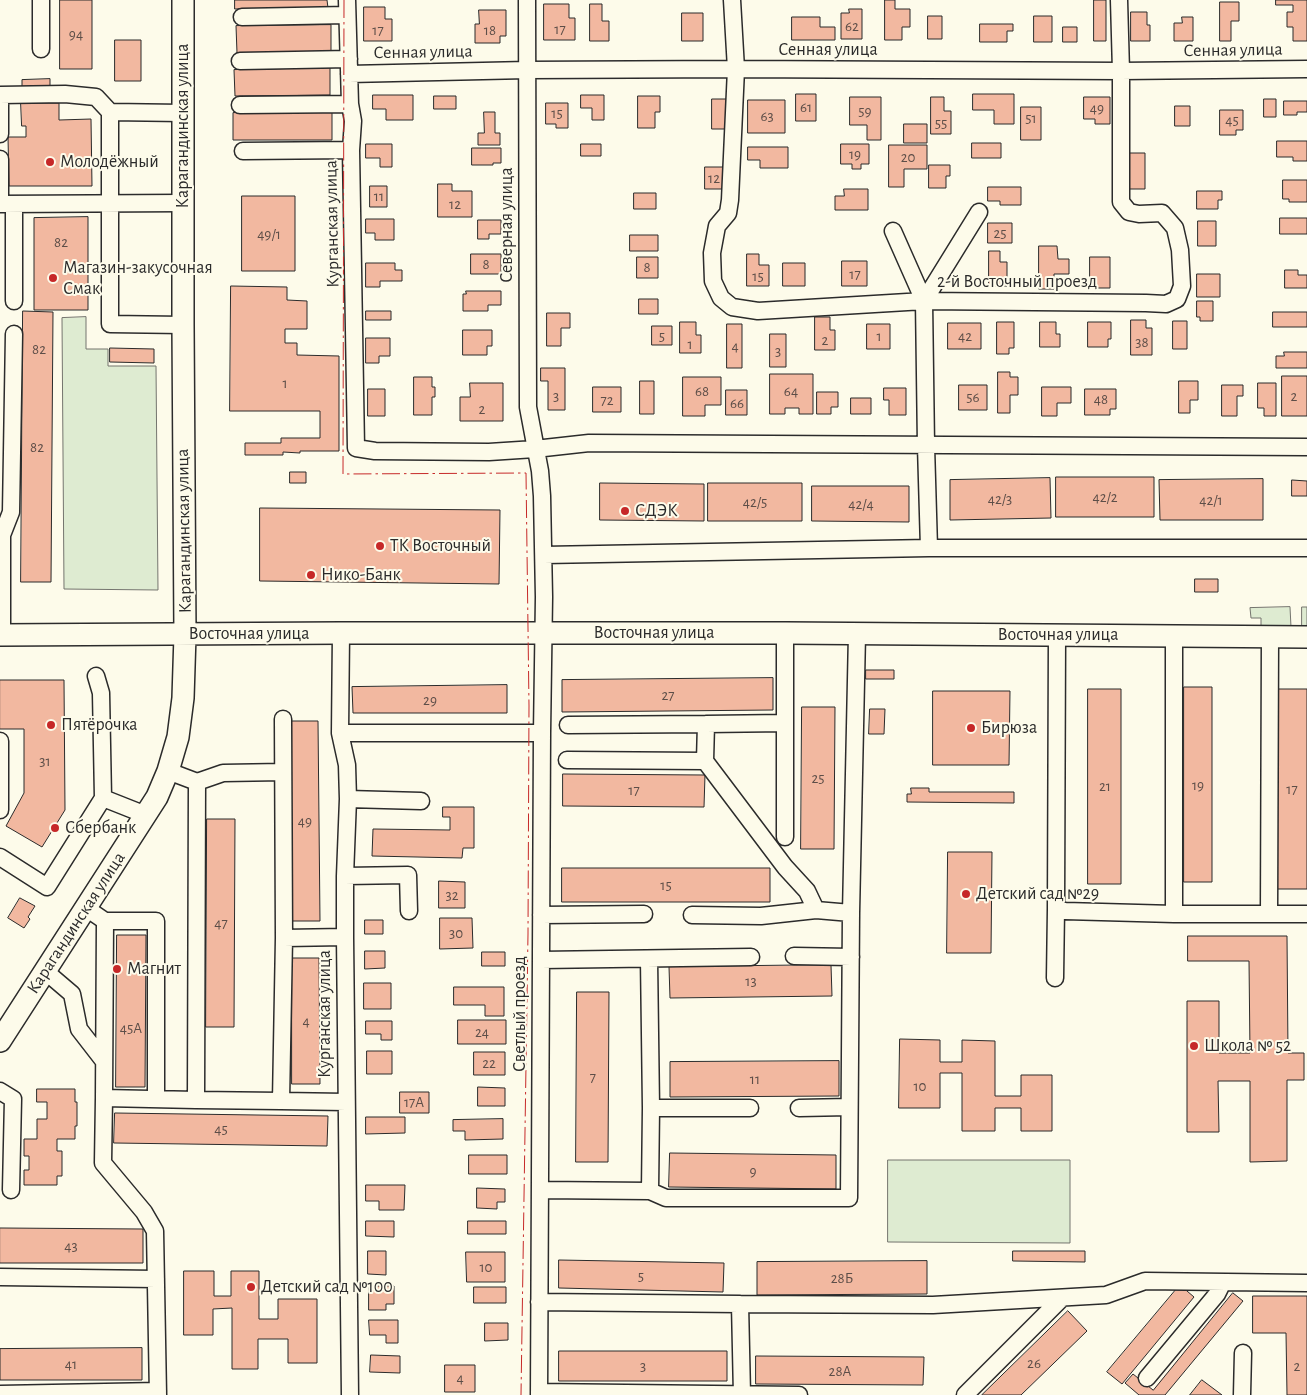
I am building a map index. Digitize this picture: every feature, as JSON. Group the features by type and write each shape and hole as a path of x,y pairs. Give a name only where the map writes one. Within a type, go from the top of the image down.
{"main road":[{"name":"Карагандинская улица","path":"1,1037 157,797 168,771 178,737 183,698 185,635 183,0"},
{"name":"Восточная улица","path":"1,635 785,633 1307,637"}],"street":[{"path":"41,49 42,0"},
{"name":"Северная улица","path":"527,0 528,407 540,471 544,555"},
{"name":"2-й Восточный проезд","path":"732,0 736,69 730,200 728,213 717,226 712,253 713,281 721,298 732,307 758,311 924,301 1146,302 1166,304 1176,299 1182,286 1180,250 1174,228 1162,213 1139,214 1129,212 1121,202 1121,71"},
{"path":"1119,0 1121,71"},
{"path":"242,16 347,8"},
{"name":"Курганская улица","path":"347,8 350,104 353,121 351,150 356,448 375,451 489,452 535,449"},
{"name":"Сенная улица","path":"240,61 349,67 527,70 1121,71 1307,69"},
{"path":"0,134 0,95 65,94 96,97 110,112 110,324 183,325"},
{"path":"240,105 350,104"},
{"path":"110,112 183,113"},
{"path":"243,150 351,150"},
{"path":"0,159 0,204 183,203"},
{"path":"14,204 14,301"},
{"path":"924,301 979,212"},
{"path":"893,231 924,301"},
{"name":"2-й Восточный проезд","path":"924,301 929,548"},
{"path":"1,635 1,534 11,512 14,334"},
{"path":"535,449 589,443 1307,447"},
{"path":"544,555 929,548 1307,548"},
{"name":"Светлый проезд","path":"539,1394 544,555"},
{"name":"Курганская улица","path":"341,633 340,732 347,765 348,798 345,937 350,1395"},
{"path":"785,633 785,837"},
{"path":"540,1190 650,1191 666,1198 849,1198 851,912 857,634"},
{"path":"1055,978 1057,635"},
{"path":"1174,636 1174,914"},
{"path":"1269,914 1270,637"},
{"path":"0,857 47,887 103,798 101,693 96,676"},
{"path":"281,1101 284,938 283,719"},
{"path":"568,725 785,723"},
{"path":"706,724 705,762 785,868 807,891 816,910"},
{"path":"340,732 542,733"},
{"path":"0,741 0,810"},
{"path":"567,760 705,762"},
{"path":"168,771 197,782 224,773 283,772"},
{"path":"196,1100 197,782"},
{"path":"103,798 146,815"},
{"path":"348,798 421,800"},
{"path":"345,876 408,875 409,911"},
{"path":"86,908 105,921 156,921 156,1099"},
{"path":"1056,909 1065,911 1174,914 1307,914"},
{"path":"692,914 761,916 816,910 851,912"},
{"path":"541,916 644,914"},
{"path":"0,1394 158,1393 155,1231 144,1212 103,1163 105,921"},
{"path":"284,938 345,937"},
{"path":"794,956 851,956"},
{"path":"541,960 752,957"},
{"path":"649,959 650,1191"},
{"path":"45,971 72,994 79,1029 103,1060"},
{"path":"0,1091 13,1099 11,1190"},
{"path":"104,1098 346,1102"},
{"path":"799,1108 849,1107"},
{"path":"651,1108 750,1108"},
{"path":"0,1277 156,1279"},
{"path":"539,1302 933,1305 1106,1295 1145,1281 1307,1283"},
{"path":"1147,1378 1217,1294 1223,1282"},
{"path":"965,1395 1062,1298"},
{"path":"740,1304 742,1395"},
{"path":"1242,1395 1243,1353"},
{"path":"539,1394 799,1395"}],"green space":[{"path":"86,317 86,349 108,349 108,366 156,366 158,590 64,589 62,318"},
{"path":"1290,607 1291,627 1261,627 1261,618 1251,618 1250,608"},
{"path":"1302,607 1307,607 1307,627 1302,627"},
{"path":"888,1160 1070,1160 1070,1243 888,1242"}],"building":[{"path":"60,0 92,0 92,69 60,69"},
{"path":"235,0 327,0 328,8 235,9"},
{"path":"885,0 895,0 895,9 910,9 910,27 902,27 902,40 885,40"},
{"path":"1094,0 1106,0 1106,41 1094,41"},
{"path":"1276,0 1307,0 1307,41 1293,41 1293,27 1287,27 1287,12 1293,12 1293,5 1276,5"},
{"path":"1220,2 1239,2 1239,21 1231,21 1231,41 1220,41"},
{"path":"544,4 569,4 569,18 575,18 575,40 544,40"},
{"path":"590,4 602,4 602,21 609,21 609,41 590,41"},
{"path":"364,7 385,7 385,19 392,19 392,41 364,41"},
{"path":"849,9 862,9 862,39 841,39 841,13 849,13"},
{"path":"479,10 506,10 506,36 500,36 500,43 475,43 475,24 479,24"},
{"path":"1131,12 1147,12 1147,25 1150,25 1150,41 1131,41"},
{"path":"682,13 703,13 703,41 682,41"},
{"path":"928,16 942,16 942,39 928,39"},
{"path":"1034,16 1052,16 1052,42 1034,42"},
{"path":"792,17 820,17 820,27 835,27 835,40 792,40"},
{"path":"1182,17 1193,17 1193,41 1174,41 1174,23 1182,23"},
{"path":"980,24 1013,24 1013,31 1007,31 1007,42 980,42"},
{"path":"331,25 331,52 237,53 236,26"},
{"path":"1063,27 1077,27 1077,42 1063,42"},
{"path":"115,40 141,40 141,81 115,81"},
{"path":"330,68 330,95 235,96 234,70"},
{"path":"50,79 50,91 22,91 22,80"},
{"path":"796,94 816,94 816,121 796,121"},
{"path":"973,94 1014,94 1014,124 994,124 994,110 973,110"},
{"path":"373,95 413,95 413,120 386,120 386,109 373,109"},
{"path":"581,95 604,95 604,120 592,120 592,108 581,108"},
{"path":"434,96 456,96 456,109 434,109"},
{"path":"638,96 660,96 660,112 655,112 655,128 638,128"},
{"path":"850,97 881,97 881,140 867,140 867,125 850,125"},
{"path":"931,97 944,97 944,111 951,111 951,134 931,134"},
{"path":"1084,97 1110,97 1110,124 1095,124 1095,119 1084,119"},
{"path":"712,99 730,99 730,129 712,129"},
{"path":"1264,99 1276,99 1276,117 1264,117"},
{"path":"748,100 785,100 785,133 748,133"},
{"path":"1284,101 1307,101 1307,112 1297,112 1297,115 1284,115"},
{"name":"Молодёжный","path":"21,103 59,103 59,120 91,119 92,186 9,186 8,137 26,137 26,126 22,126"},
{"path":"546,103 568,103 568,128 556,128 556,124 546,124"},
{"path":"1175,106 1190,106 1190,126 1175,126"},
{"path":"1021,107 1041,107 1041,140 1021,140"},
{"path":"1220,110 1243,110 1243,130 1236,130 1236,135 1220,135"},
{"path":"332,112 332,140 233,140 233,113"},
{"path":"484,112 495,112 495,133 500,133 500,145 478,145 478,133 484,133"},
{"path":"904,124 927,124 927,143 904,143"},
{"path":"1277,141 1307,141 1307,161 1293,161 1293,157 1277,157"},
{"path":"972,143 1001,143 1001,158 972,158"},
{"path":"366,144 392,144 392,167 380,167 380,158 366,158"},
{"path":"581,144 601,144 601,156 581,156"},
{"path":"841,144 869,144 869,164 861,164 861,169 852,169 852,164 841,164"},
{"path":"889,145 927,145 927,169 904,169 904,187 889,187"},
{"path":"748,147 788,147 788,168 760,168 760,160 748,160"},
{"path":"472,148 501,148 501,163 472,165"},
{"path":"1129,153 1145,153 1145,189 1129,189"},
{"path":"929,165 950,165 950,176 946,176 946,188 929,188"},
{"path":"705,167 724,167 724,189 705,189"},
{"path":"1283,180 1307,180 1307,202 1289,202 1289,199 1283,199"},
{"path":"438,184 452,184 452,191 472,191 472,217 438,217"},
{"path":"370,186 387,186 387,207 370,207"},
{"path":"988,187 1021,187 1021,205 1000,205 1000,201 988,201"},
{"path":"844,189 868,189 868,210 835,210 835,196 844,196"},
{"path":"1197,191 1222,191 1222,200 1218,200 1218,209 1197,209"},
{"path":"634,193 656,193 656,209 634,209"},
{"path":"242,196 295,196 295,271 242,271"},
{"path":"88,217 88,310 34,310 34,218"},
{"path":"1280,218 1307,218 1307,234 1280,234"},
{"path":"366,219 394,219 394,240 375,240 375,233 366,233"},
{"path":"478,220 501,220 501,234 489,234 489,239 478,239"},
{"path":"1198,221 1216,221 1216,246 1198,246"},
{"path":"988,223 1012,223 1012,243 988,243"},
{"path":"630,235 658,235 658,251 630,251"},
{"path":"1039,246 1057,246 1058,259 1069,259 1069,274 1054,274 1054,289 1039,289"},
{"path":"989,251 1000,251 1000,262 1007,262 1007,286 989,286"},
{"path":"471,254 501,254 501,274 471,274"},
{"path":"747,254 759,254 759,265 769,265 769,286 747,286"},
{"path":"637,257 658,257 658,278 637,278"},
{"path":"1090,257 1110,257 1110,288 1090,288"},
{"path":"842,261 867,261 867,286 842,286"},
{"path":"366,263 395,263 395,270 402,270 402,281 380,281 380,287 366,287"},
{"path":"783,263 805,263 805,286 783,286"},
{"path":"1285,270 1298,270 1298,275 1307,275 1307,288 1285,288"},
{"path":"1197,274 1220,274 1220,297 1197,297"},
{"path":"231,286 287,287 287,300 307,301 307,329 285,329 285,343 297,343 297,355 339,356 339,451 300,451 300,453 283,452 283,455 245,455 245,443 281,443 281,438 320,438 320,411 230,411"},
{"path":"466,291 501,291 501,305 488,305 488,311 463,311 463,294 466,294"},
{"path":"639,299 658,299 658,314 639,314"},
{"path":"1197,301 1213,301 1213,321 1200,321 1200,317 1197,317"},
{"path":"23,311 53,312 51,582 21,582"},
{"path":"366,311 391,311 391,320 366,320"},
{"path":"1273,312 1307,312 1307,327 1273,327"},
{"path":"547,313 570,313 570,328 561,328 561,346 547,346"},
{"path":"815,317 830,317 830,330 835,330 835,350 815,350"},
{"path":"1131,320 1146,320 1146,328 1152,328 1152,355 1131,355"},
{"path":"1173,321 1187,321 1187,349 1173,349"},
{"path":"680,322 696,322 696,335 701,335 701,353 680,353"},
{"path":"997,322 1014,322 1014,348 1009,348 1009,354 997,354"},
{"path":"1040,322 1056,322 1056,334 1060,334 1060,347 1040,347"},
{"path":"1088,322 1111,322 1111,339 1108,339 1108,347 1088,347"},
{"path":"948,323 981,323 981,349 948,349"},
{"path":"727,324 742,324 742,368 727,368"},
{"path":"867,324 890,324 890,349 867,349"},
{"path":"652,326 672,326 672,345 652,345"},
{"path":"463,330 492,330 492,346 487,346 487,355 463,355"},
{"path":"770,334 786,334 786,367 770,367"},
{"path":"366,338 390,338 390,356 379,356 379,363 366,363"},
{"path":"110,348 154,349 154,363 110,362"},
{"path":"1284,352 1307,352 1307,368 1276,368 1276,356 1284,356"},
{"path":"541,368 565,368 565,410 548,410 548,381 541,381"},
{"path":"998,372 1010,372 1010,377 1018,377 1018,395 1010,395 1010,413 998,413"},
{"path":"770,374 813,374 813,414 799,414 799,408 785,408 785,414 770,414"},
{"path":"1282,376 1307,376 1307,416 1282,416"},
{"path":"414,377 432,377 435,397 432,397 432,415 414,415"},
{"path":"683,377 721,377 721,405 705,405 705,416 683,416"},
{"path":"640,381 654,381 654,414 640,414"},
{"path":"1179,381 1198,381 1198,400 1190,400 1190,413 1179,413"},
{"path":"470,383 503,383 503,421 460,421 460,397 470,397"},
{"path":"1258,383 1276,383 1276,416 1264,416 1264,408 1258,408"},
{"path":"959,385 987,385 987,410 959,410"},
{"path":"1222,385 1243,385 1243,396 1237,396 1237,416 1222,416"},
{"path":"593,387 621,387 621,412 593,412"},
{"path":"1042,387 1071,387 1071,403 1057,403 1057,416 1042,416"},
{"path":"884,388 906,388 906,415 889,415 889,400 884,400"},
{"path":"368,389 385,389 385,416 368,416"},
{"path":"1085,389 1116,389 1116,409 1110,409 1110,415 1085,415"},
{"path":"726,390 747,390 747,415 726,415"},
{"path":"817,392 838,392 838,407 831,407 831,414 817,414"},
{"path":"851,398 871,398 871,414 851,414"},
{"path":"290,472 306,472 306,483 290,483"},
{"path":"1056,477 1154,477 1154,517 1056,517"},
{"path":"1050,478 1051,518 950,520 950,480"},
{"path":"1263,479 1263,520 1160,520 1159,480"},
{"path":"1292,480 1307,481 1307,496 1292,496"},
{"path":"600,483 704,484 704,521 600,520"},
{"path":"708,483 802,483 802,521 708,521"},
{"path":"812,486 909,486 909,522 812,521"},
{"name":"ТК Восточный","path":"260,508 500,510 499,584 260,581"},
{"path":"1195,579 1218,579 1218,592 1195,592"},
{"path":"866,670 894,670 894,679 866,679"},
{"path":"773,678 773,710 562,712 562,680"},
{"path":"0,680 64,680 65,810 42,847 6,826 24,793 24,729 0,729"},
{"path":"507,685 507,713 353,713 352,687"},
{"path":"1184,687 1212,687 1212,882 1184,882"},
{"path":"1088,689 1121,689 1121,884 1088,884"},
{"path":"1277,689 1307,689 1307,889 1277,889"},
{"name":"Бирюза","path":"933,691 1010,691 1009,765 933,765"},
{"path":"802,707 835,707 834,849 801,849"},
{"path":"870,709 885,709 884,734 869,734"},
{"path":"289,721 318,721 320,921 291,921"},
{"path":"563,774 705,775 704,807 563,806"},
{"path":"911,788 929,788 929,792 1014,792 1014,803 907,802 907,794 911,794"},
{"path":"443,807 474,807 474,848 463,848 462,858 372,856 373,829 450,830 450,817 443,817"},
{"path":"207,819 235,819 234,1027 206,1027"},
{"path":"948,852 992,852 991,953 947,953"},
{"path":"562,868 770,868 770,902 562,902"},
{"path":"439,881 465,882 465,908 439,908"},
{"path":"20,898 35,906 24,928 8,918"},
{"path":"440,918 472,918 473,948 440,949"},
{"path":"365,920 383,920 383,934 365,934"},
{"path":"117,935 146,935 145,1087 116,1087"},
{"path":"1188,936 1287,936 1288,1053 1304,1053 1304,1080 1287,1080 1287,1161 1250,1162 1250,1081 1218,1081 1219,1132 1187,1132 1187,1001 1219,1001 1219,1053 1250,1053 1249,961 1188,961"},
{"path":"365,951 385,951 385,968 365,969"},
{"path":"482,952 505,952 505,966 482,966"},
{"path":"292,958 319,958 320,1084 292,1084"},
{"path":"831,965 832,996 670,998 669,967"},
{"path":"364,983 391,983 391,1009 364,1009"},
{"path":"454,987 504,987 504,1016 485,1016 485,1005 454,1005"},
{"path":"577,992 609,992 608,1162 576,1162"},
{"path":"458,1020 506,1020 506,1044 458,1044"},
{"path":"366,1021 392,1021 392,1040 381,1040 381,1034 366,1034"},
{"path":"900,1039 940,1040 940,1062 962,1062 962,1040 995,1041 995,1096 1021,1096 1021,1075 1052,1075 1052,1131 1021,1131 1021,1108 995,1108 995,1131 962,1131 962,1073 940,1073 940,1108 899,1108"},
{"path":"367,1051 392,1051 392,1074 367,1074"},
{"path":"474,1052 505,1052 505,1075 474,1075"},
{"path":"839,1061 839,1096 670,1097 670,1062"},
{"path":"478,1087 505,1088 505,1106 478,1106"},
{"path":"37,1089 75,1089 77,1126 75,1126 75,1139 57,1139 57,1151 62,1151 62,1176 57,1176 57,1185 24,1185 24,1170 29,1170 29,1156 24,1156 24,1139 37,1139 37,1119 47,1119 47,1102 37,1102"},
{"path":"400,1092 429,1092 429,1113 400,1113"},
{"path":"115,1113 328,1116 327,1146 114,1143"},
{"path":"366,1117 405,1117 405,1133 366,1134"},
{"path":"503,1119 503,1139 465,1140 465,1131 453,1131 453,1120"},
{"path":"670,1153 836,1155 836,1189 669,1187"},
{"path":"469,1155 507,1155 507,1174 469,1174"},
{"path":"366,1185 405,1185 404,1210 379,1210 379,1201 366,1201"},
{"path":"477,1188 505,1189 505,1202 497,1202 497,1209 477,1208"},
{"path":"366,1221 394,1221 394,1237 366,1236"},
{"path":"468,1221 506,1221 506,1234 468,1234"},
{"path":"0,1228 143,1229 143,1263 0,1263"},
{"path":"368,1251 386,1251 386,1275 368,1274"},
{"path":"1013,1251 1085,1251 1085,1262 1013,1261"},
{"path":"466,1252 505,1252 505,1282 467,1282"},
{"path":"559,1260 724,1263 723,1292 559,1288"},
{"path":"927,1261 927,1294 757,1295 757,1262"},
{"path":"184,1271 214,1271 214,1296 231,1296 231,1271 259,1271 259,1319 278,1319 278,1299 317,1299 317,1363 288,1363 288,1339 258,1339 258,1369 232,1369 232,1308 213,1309 213,1335 184,1335"},
{"path":"1180,1285 1194,1297 1122,1384 1107,1372"},
{"path":"369,1286 394,1286 394,1304 386,1304 386,1310 369,1310"},
{"path":"474,1287 506,1287 506,1303 474,1303"},
{"path":"1233,1293 1243,1301 1165,1395 1139,1395 1125,1383 1133,1374 1153,1390"},
{"path":"1253,1296 1307,1296 1307,1395 1287,1395 1286,1333 1253,1333"},
{"path":"1068,1311 1087,1331 1021,1395 982,1395"},
{"path":"369,1320 398,1320 398,1343 386,1343 386,1335 370,1335"},
{"path":"485,1323 508,1323 508,1340 485,1341"},
{"path":"142,1348 142,1380 0,1380 0,1349"},
{"path":"559,1351 727,1351 727,1381 559,1381"},
{"path":"371,1355 400,1356 400,1373 370,1372"},
{"path":"756,1356 924,1357 923,1385 756,1384"},
{"path":"445,1365 475,1365 475,1392 445,1392"},
{"path":"1202,1380 1222,1395 1190,1395"}],"power":[{"path":"344,0 343,474 526,473 529,706 528,934 521,1395"}],"place":[{"name":"Молодёжный","path":"50,162"},
{"name":"Магазин-закусочная Смак","path":"53,278"},
{"name":"СДЭК","path":"625,511"},
{"name":"ТК Восточный","path":"380,546"},
{"name":"Нико-Банк","path":"311,575"},
{"name":"Пятёрочка","path":"51,725"},
{"name":"Бирюза","path":"971,728"},
{"name":"Сбербанк","path":"55,828"},
{"name":"Детский сад №29","path":"966,894"},
{"name":"Магнит","path":"117,969"},
{"name":"Школа № 52","path":"1194,1046"},
{"name":"Детский сад №100","path":"251,1287"}]}
